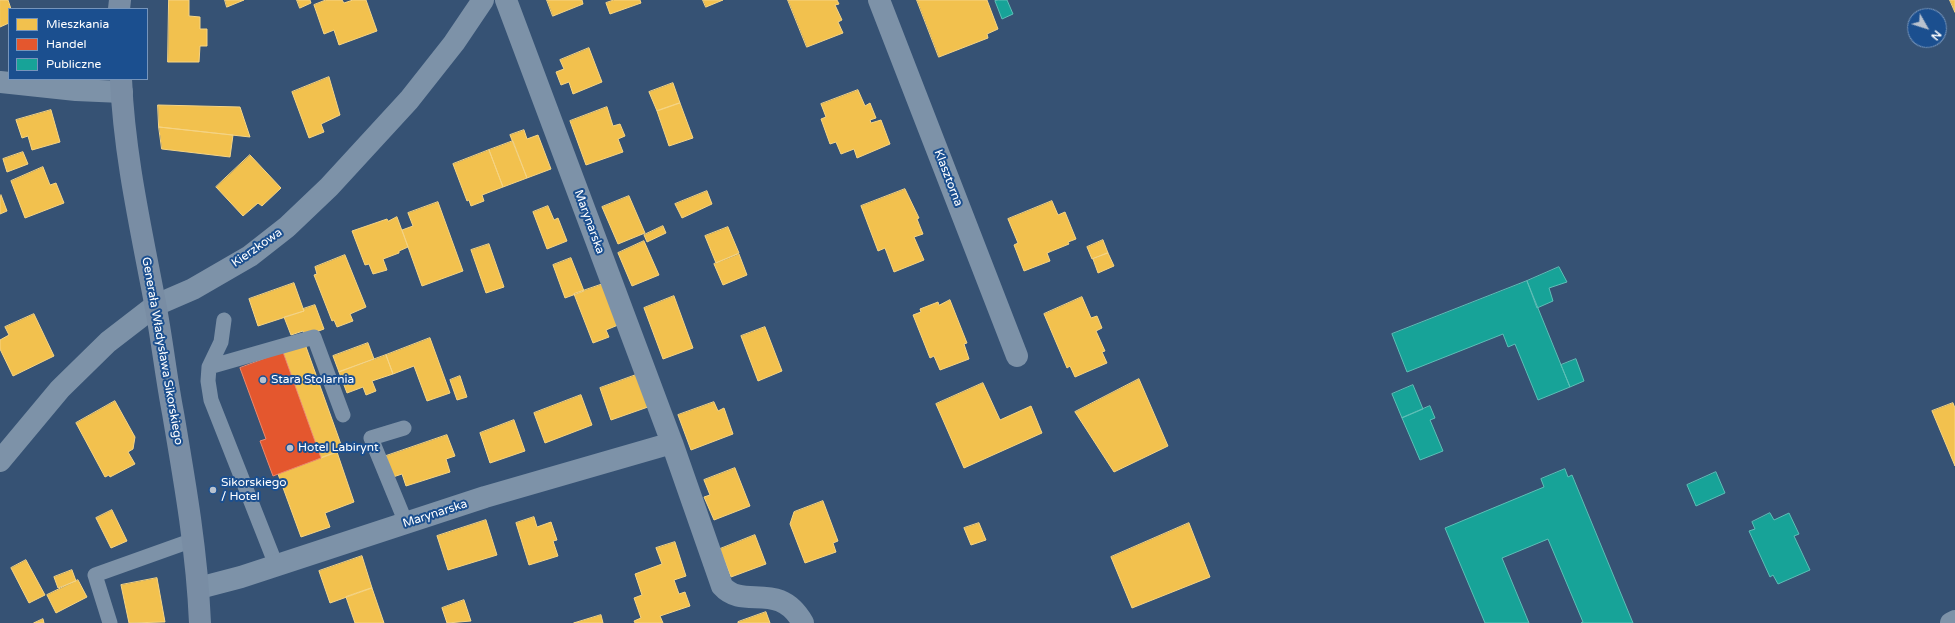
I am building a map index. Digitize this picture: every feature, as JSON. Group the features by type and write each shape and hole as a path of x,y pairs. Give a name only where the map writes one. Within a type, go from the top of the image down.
{"street":[{"name":"Kierzkowa","path":"0,461 60,389 108,342 156,305 193,289 250,256 287,227 329,187 409,100 454,43 483,0"},
{"name":"Marynarska","path":"506,0 672,443 722,586 727,591 741,596 777,599 787,603 797,612 803,623"},
{"name":"Klasztorna","path":"879,0 1017,356"},
{"path":"0,82 76,90 121,85"},
{"name":"Generała Władysława Sikorskiego","path":"121,85 134,192 156,305 193,540 199,588 200,623"},
{"name":"Marynarska","path":"199,588 241,577 485,497 672,443"},
{"path":"1951,623 1955,622"}],"lane":[{"path":"224,320 221,342 209,368 208,381 211,400 276,565"},
{"path":"209,368 314,337 343,415"},
{"path":"404,428 371,438 406,523"},
{"path":"110,623 95,575 193,540"}],"building: Mieszkania":[{"path":"0,0 8,0 11,8 8,8 8,23 0,27"},
{"path":"169,0 189,0 189,16 200,17 200,29 207,29 207,46 200,46 199,62 168,62"},
{"path":"225,0 244,0 227,7"},
{"path":"297,0 310,0 311,3 300,8"},
{"path":"326,0 342,0 344,3 353,0 366,0 377,31 339,45 334,30 324,34 314,5"},
{"path":"547,0 582,0 583,4 553,16"},
{"path":"614,0 640,0 641,3 610,14 606,3"},
{"path":"703,0 723,0 706,7"},
{"path":"788,0 837,0 839,4 835,5 842,20 838,22 843,33 807,47"},
{"path":"917,0 987,0 998,29 987,34 988,38 939,57"},
{"path":"1950,0 1955,0 1955,12"},
{"path":"589,48 602,82 573,94 569,82 561,85 556,72 564,69 560,60"},
{"path":"329,77 340,115 321,124 324,132 309,138 292,92"},
{"path":"673,83 680,103 657,111 649,92"},
{"path":"858,90 865,106 870,103 876,118 870,120 871,123 881,120 890,144 857,158 854,149 841,154 836,142 830,144 821,119 826,117 821,104"},
{"path":"680,103 693,138 669,146 657,111"},
{"path":"158,105 240,107 250,137 159,127"},
{"path":"607,107 613,126 620,124 625,136 618,139 623,152 586,165 570,121"},
{"path":"51,110 60,142 32,150 28,136 22,138 16,120"},
{"path":"159,127 233,135 230,157 162,149"},
{"path":"524,130 527,139 538,135 551,169 527,178 510,135"},
{"path":"513,141 527,178 503,187 489,150"},
{"path":"489,150 503,187 482,195 484,201 471,206 469,200 467,201 453,164"},
{"path":"23,152 28,164 7,172 3,159"},
{"path":"250,155 281,188 262,206 258,203 243,216 216,187"},
{"path":"43,167 50,185 56,183 64,203 25,218 11,181"},
{"path":"905,189 919,218 917,219 923,234 914,237 924,260 894,272 885,248 878,251 861,206"},
{"path":"707,191 712,204 682,218 675,204"},
{"path":"1,195 7,211 0,214 0,196"},
{"path":"629,196 645,233 618,244 602,207"},
{"path":"1052,201 1058,215 1065,212 1076,239 1068,242 1069,244 1047,253 1050,261 1024,271 1014,245 1018,243 1008,219"},
{"path":"438,202 463,271 422,286 402,230 413,226 408,213"},
{"path":"548,206 554,220 558,218 567,241 547,249 533,212"},
{"path":"397,217 408,247 399,251 399,253 383,259 387,270 373,274 369,264 365,265 352,231"},
{"path":"663,226 666,233 647,242 644,235"},
{"path":"728,227 739,253 716,263 705,236"},
{"path":"1103,240 1108,253 1092,259 1087,247"},
{"path":"644,241 659,275 632,286 618,253"},
{"path":"489,244 504,287 486,293 471,250"},
{"path":"1108,253 1114,266 1098,273 1093,259"},
{"path":"739,254 747,275 723,285 714,264"},
{"path":"345,255 366,307 350,314 353,321 337,327 334,320 332,321 314,275 317,274 315,267"},
{"path":"571,258 584,291 565,298 553,265"},
{"path":"294,283 304,311 258,326 249,299"},
{"path":"603,284 618,325 606,330 609,337 593,343 574,294"},
{"path":"674,296 693,348 663,359 644,308"},
{"path":"1082,297 1091,318 1097,316 1102,328 1096,331 1105,351 1102,352 1107,363 1075,377 1070,366 1067,368 1044,314"},
{"path":"950,300 967,343 964,344 969,359 940,370 934,356 930,358 913,315 921,312 920,309 938,302 939,305"},
{"path":"315,305 324,329 305,336 303,331 291,335 284,317 304,311 303,309"},
{"path":"34,314 54,356 13,376 0,349 0,340 9,335 5,327"},
{"path":"765,327 782,371 758,381 741,336"},
{"path":"430,338 450,393 427,401 414,366 393,374 386,355"},
{"path":"368,343 374,359 339,372 333,356"},
{"path":"305,344 343,450 321,458 283,352"},
{"path":"386,355 393,374 372,381 376,391 366,395 363,387 347,393 339,372"},
{"path":"636,375 648,407 611,420 600,388"},
{"path":"460,376 467,397 457,400 450,380"},
{"path":"1139,379 1168,446 1114,472 1075,412"},
{"path":"983,383 1000,420 1031,406 1042,433 964,468 936,404"},
{"path":"581,395 592,425 545,443 534,413"},
{"path":"115,401 135,437 133,449 128,452 135,464 110,477 109,475 105,477 76,423"},
{"path":"714,402 718,411 724,408 733,434 691,450 678,415"},
{"path":"1953,403 1955,408 1955,466 1932,411"},
{"path":"514,420 525,451 490,463 480,433"},
{"path":"447,435 455,456 446,459 450,472 406,486 402,474 393,477 386,456"},
{"path":"337,452 354,502 325,513 330,527 301,537 278,474"},
{"path":"735,468 750,506 714,520 704,497 710,495 704,480"},
{"path":"823,501 838,541 833,543 836,552 805,563 790,524 794,512"},
{"path":"112,510 127,541 111,548 96,518"},
{"path":"534,517 537,527 551,522 557,540 553,541 558,556 529,565 516,523"},
{"path":"486,520 497,555 448,570 437,536"},
{"path":"979,523 986,540 971,545 964,528"},
{"path":"1189,523 1210,577 1132,608 1111,557"},
{"path":"755,535 766,564 731,577 720,549"},
{"path":"675,542 686,576 674,580 679,594 685,592 690,606 660,616 663,623 635,623 634,621 641,618 634,598 642,595 635,574 662,564 656,548"},
{"path":"362,556 372,588 330,603 319,571"},
{"path":"26,560 45,595 29,603 11,568"},
{"path":"72,570 76,581 58,588 54,577"},
{"path":"157,578 165,622 129,623 121,585"},
{"path":"78,580 87,597 56,613 47,595"},
{"path":"372,588 384,623 355,623 346,597"},
{"path":"464,600 471,621 447,623 442,608"},
{"path":"766,612 770,623 738,623 738,622"},
{"path":"601,615 603,623 574,623"},
{"path":"43,619 44,623 34,623"}],"building: Handel":[{"path":"283,352 321,458 273,476 260,441 266,439 240,368"}],"building: Publiczne":[{"path":"1007,0 1013,14 1002,19 995,1"},
{"path":"1559,267 1567,282 1549,288 1553,301 1537,308 1527,281"},
{"path":"1527,281 1570,387 1538,400 1515,344 1508,347 1503,334 1407,372 1392,334"},
{"path":"1576,359 1584,381 1570,387 1561,365"},
{"path":"1413,385 1423,409 1402,418 1392,394"},
{"path":"1430,406 1435,418 1430,420 1443,451 1420,460 1402,418"},
{"path":"1565,469 1568,477 1572,475 1633,623 1581,623 1583,622 1548,539 1502,558 1529,623 1485,623 1445,528 1544,487 1541,479"},
{"path":"1716,472 1725,493 1696,506 1687,485"},
{"path":"1770,513 1774,520 1789,513 1799,534 1794,536 1810,570 1778,584 1773,575 1770,577 1749,531 1755,529 1752,522"}],"place":[{"name":"Stara Stolarnia","path":"263,380"},
{"name":"Hotel Labirynt","path":"290,448"},
{"name":"Sikorskiego / Hotel","path":"213,490"}]}
